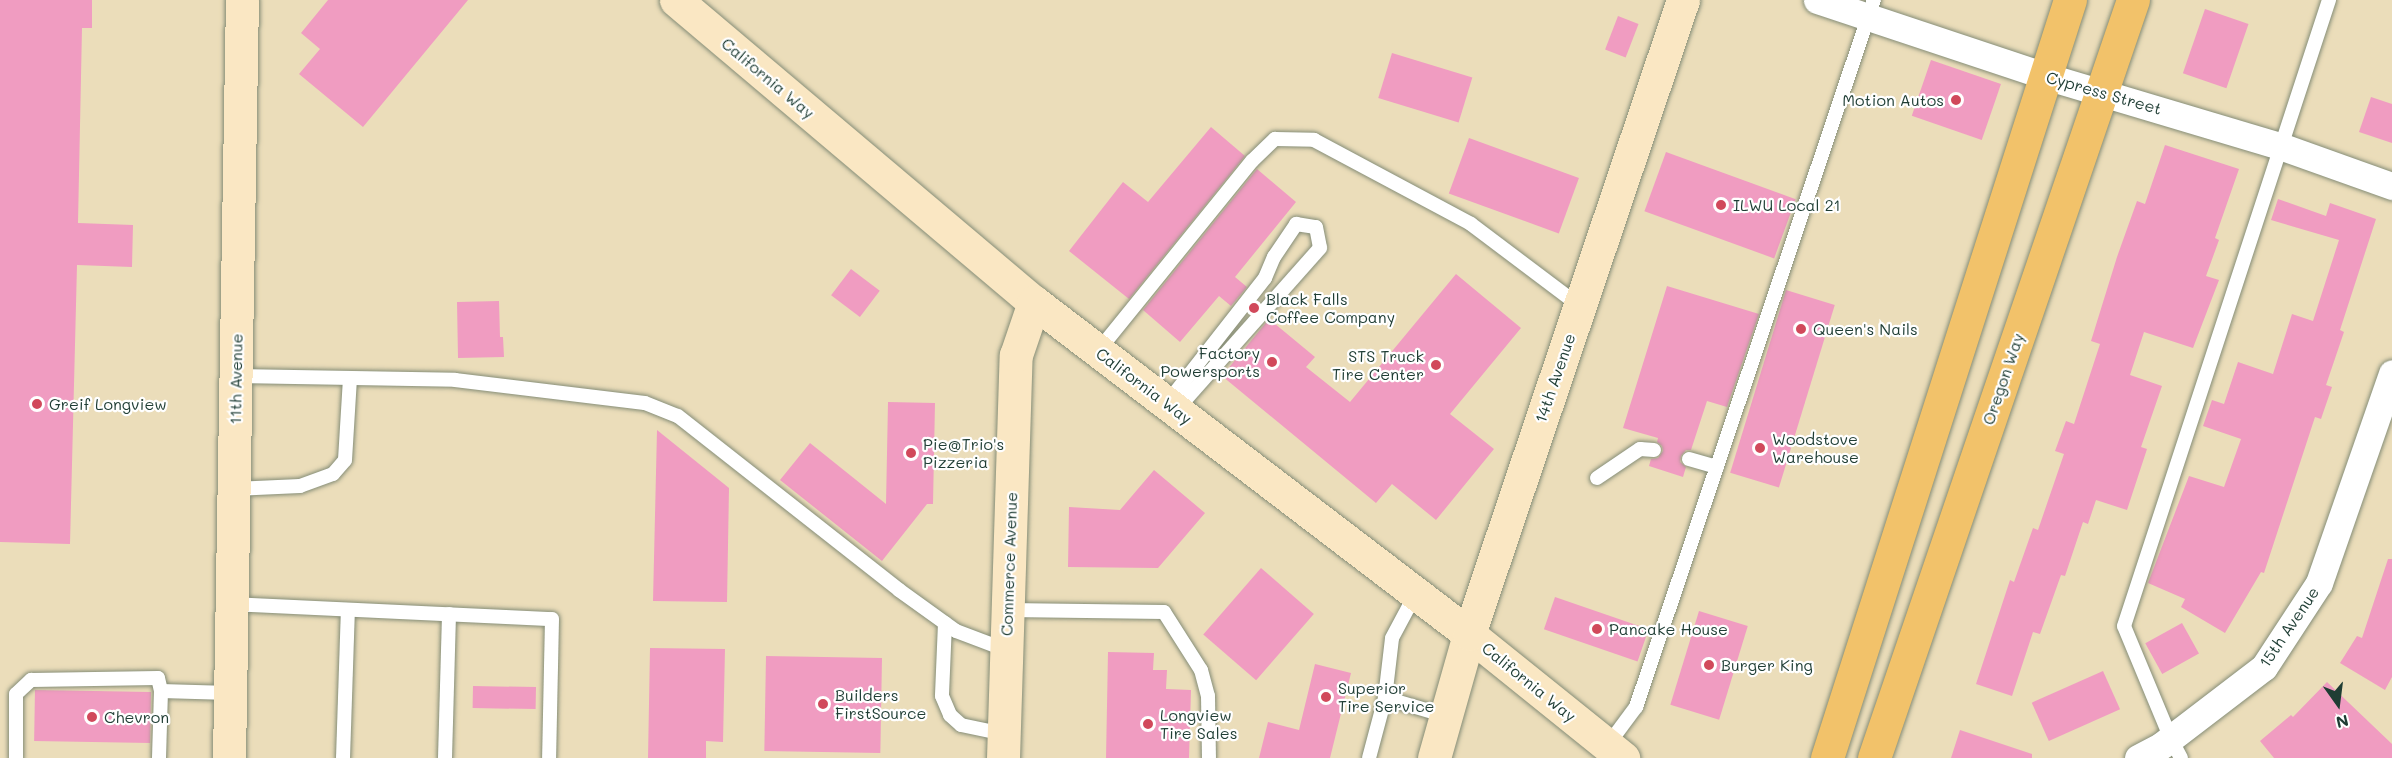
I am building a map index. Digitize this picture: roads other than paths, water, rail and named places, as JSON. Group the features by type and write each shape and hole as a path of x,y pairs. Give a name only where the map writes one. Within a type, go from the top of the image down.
{"main road":[{"path":"1827,758 2070,0"},
{"name":"Oregon Way","path":"1874,758 2133,0"}],"street":[{"name":"11th Avenue","path":"228,758 242,0"},
{"name":"California Way","path":"676,0 1034,302 1469,633 1615,752"},
{"name":"14th Avenue","path":"1434,758 1469,633 1683,0"},
{"name":"Cypress Street","path":"1817,0 1871,8 2045,76 2102,91 2280,146 2392,186"},
{"name":"Commerce Avenue","path":"1003,746 1016,355 1034,302"},
{"name":"15th Avenue","path":"2138,758 2176,748 2264,667 2319,583 2392,374"}],"lane":[{"path":"2176,748 2124,626 2329,0"},
{"path":"1615,752 1636,707 1871,8"},
{"path":"1098,351 1252,161 1275,139 1314,140 1471,225 1580,306"},
{"path":"1296,224 1316,227 1320,248 1172,407 1265,278 1274,257 1296,224"},
{"path":"236,376 467,381 645,404 678,416 899,590 956,631 1006,650"},
{"path":"234,489 300,486 321,481 333,474 345,460 350,378"},
{"path":"1597,478 1640,449 1654,450"},
{"path":"1689,459 1717,467"},
{"path":"1369,758 1385,698 1392,638 1416,593"},
{"path":"232,604 552,619 549,758"},
{"path":"343,758 348,610"},
{"path":"1007,610 1164,612 1201,670 1208,696 1209,758"},
{"path":"444,758 449,614"},
{"path":"945,622 942,696 950,715 961,725 1003,746"},
{"path":"16,758 16,694 31,680 158,678 161,691 159,758"},
{"path":"161,691 230,693"},
{"path":"1385,698 1446,716"}],"place":[{"name":"Motion Autos","path":"1956,100"},
{"name":"ILWU Local 21","path":"1721,205"},
{"name":"Black Falls Coffee Company","path":"1254,308"},
{"name":"Queen's Nails","path":"1801,329"},
{"name":"Factory Powersports","path":"1272,362"},
{"name":"STS Truck Tire Center","path":"1436,365"},
{"name":"Greif Longview","path":"37,404"},
{"name":"Woodstove Warehouse","path":"1760,448"},
{"name":"Pie@Trio's Pizzeria","path":"911,453"},
{"name":"Pancake House","path":"1597,629"},
{"name":"Burger King","path":"1709,665"},
{"name":"Superior Tire Service","path":"1326,697"},
{"name":"Builders FirstSource","path":"823,704"},
{"name":"Chevron","path":"92,717"},
{"name":"Longview Tire Sales","path":"1148,724"}]}
